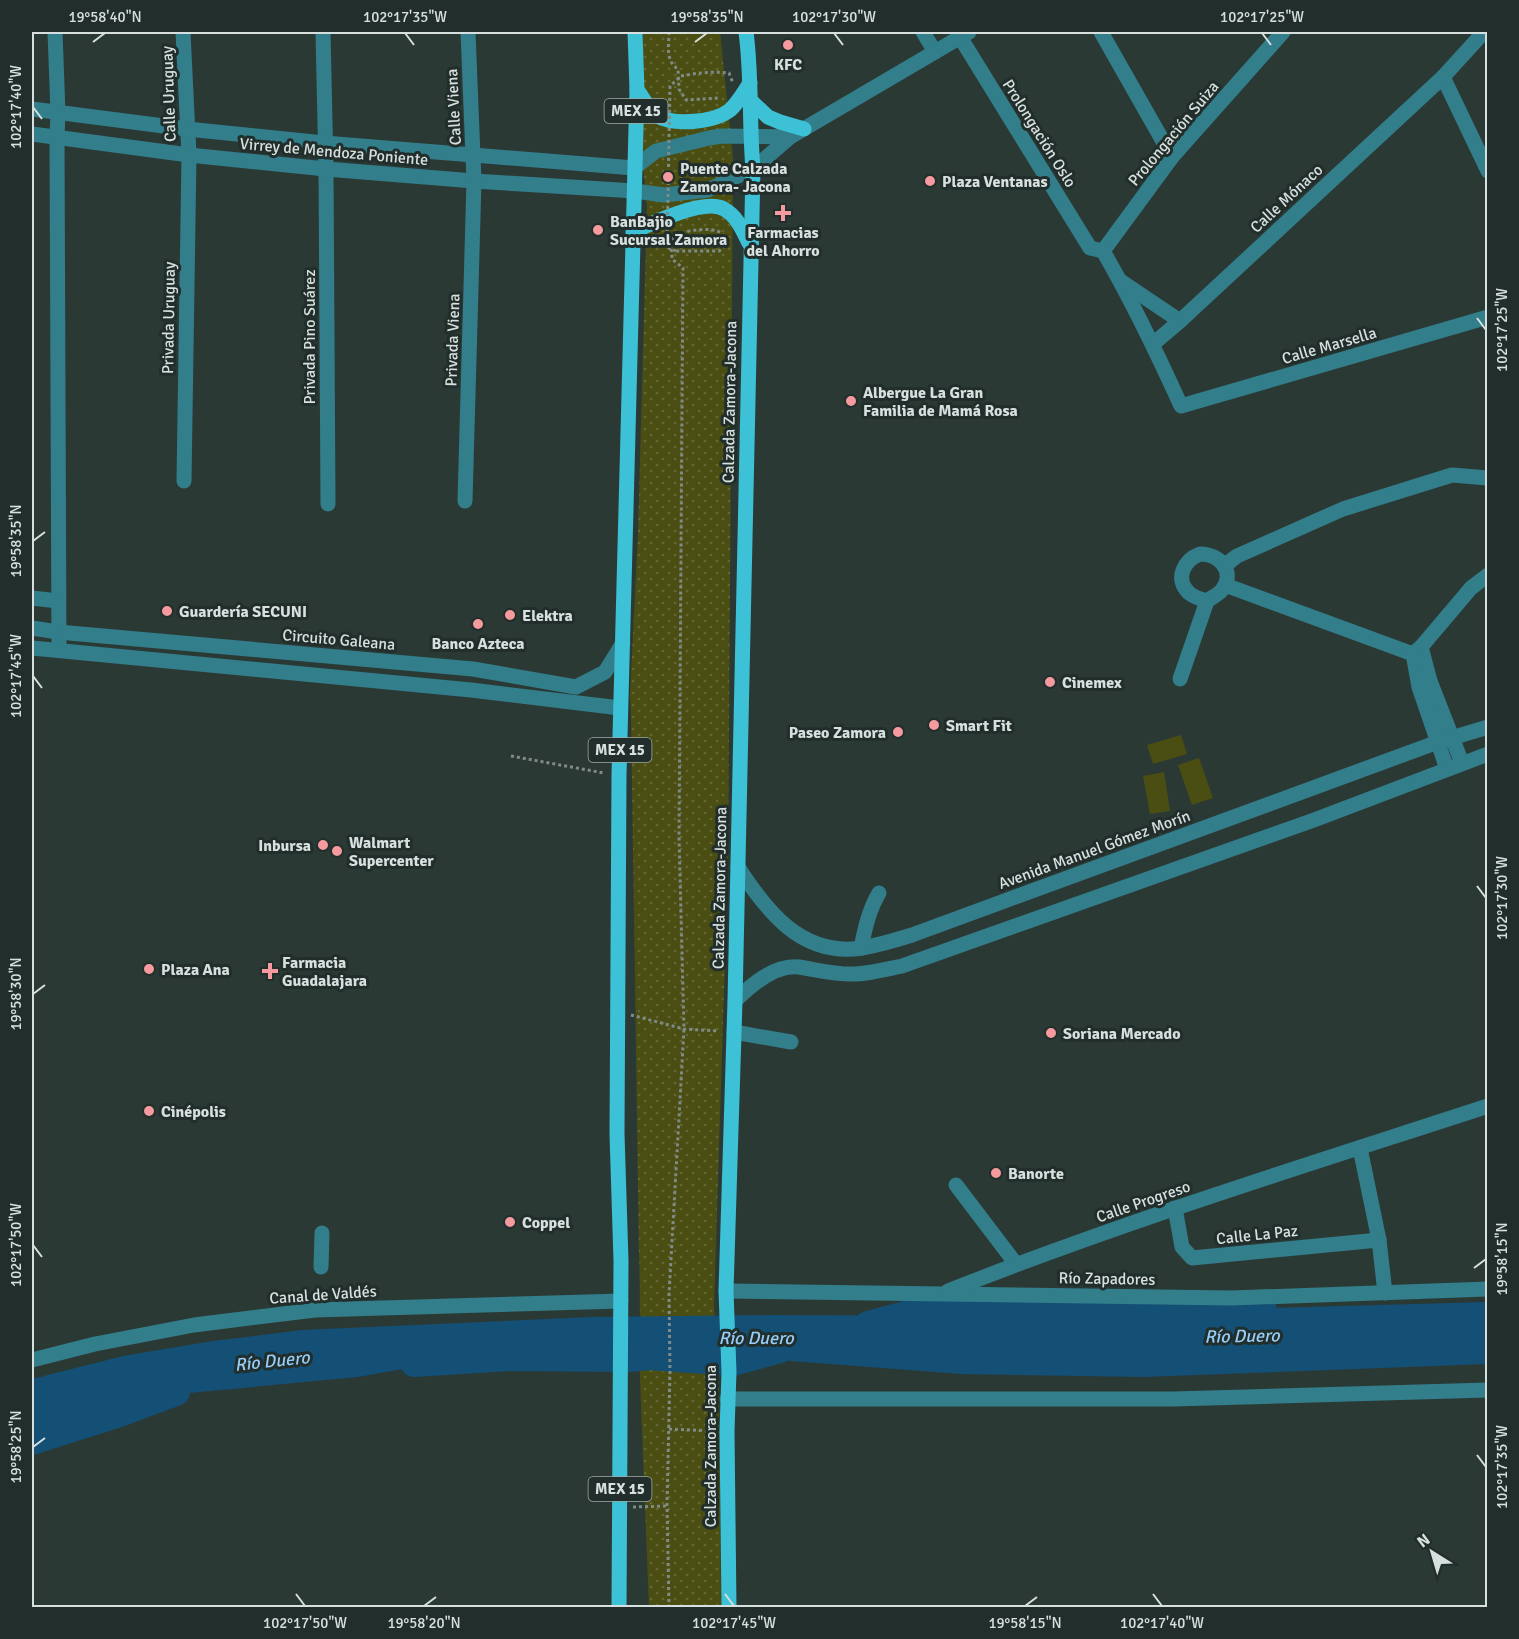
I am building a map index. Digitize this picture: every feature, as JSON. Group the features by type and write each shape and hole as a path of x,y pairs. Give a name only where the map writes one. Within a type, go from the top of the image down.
{"main road":[{"name":"MEX 15","path":"619,1608 621,1261 617,1134 619,775 635,190 637,90 635,32"},
{"name":"Calzada Zamora-Jacona","path":"729,1608 727,1399 729,1372 726,1298 735,1001 753,169 750,137 750,61 746,32"},
{"path":"637,90 656,115 669,120 694,121 720,116 749,91 768,117 804,129"},
{"path":"633,232 682,212 713,206 724,209 737,220 750,246"}],"street":[{"path":"55,32 58,113 59,650"},
{"name":"Calle Uruguay","path":"183,32 189,155"},
{"name":"Privada Pino Suárez","path":"323,32 328,504"},
{"name":"Calle Viena","path":"468,32 474,181"},
{"path":"923,32 935,52"},
{"path":"1101,32 1172,157"},
{"name":"Prolongación Suiza","path":"1096,250 1172,157 1283,32"},
{"name":"Calle Mónaco","path":"1153,344 1443,77 1483,33"},
{"name":"Virrey de Mendoza Poniente","path":"32,134 189,155 326,169 474,181 635,190 664,195 708,190 753,169 790,137 964,34"},
{"name":"Prolongación Oslo","path":"964,34 1096,250 1120,281 1153,344 1181,406"},
{"path":"1443,77 1488,171"},
{"name":"Virrey de Mendoza Poniente","path":"32,109 187,129 324,143 634,168"},
{"path":"634,168 656,151 722,136 790,137"},
{"name":"Privada Uruguay","path":"184,481 189,155"},
{"name":"Privada Viena","path":"465,501 474,181"},
{"name":"Prolongación Oslo","path":"1120,281 1180,321"},
{"name":"Calle Marsella","path":"1181,406 1488,317"},
{"path":"1224,566 1237,556 1344,509 1452,475 1488,478"},
{"path":"1180,679 1206,601 1221,591 1225,585 1226,572 1220,560 1214,556 1200,554 1187,562 1182,575 1185,589 1190,594 1206,601"},
{"path":"1417,651 1471,588 1488,575"},
{"path":"1225,585 1417,651 1430,681 1445,740 1447,769"},
{"path":"32,598 59,598"},
{"name":"Circuito Galeana","path":"32,628 473,669 576,687 605,672 623,643"},
{"path":"32,648 471,690 620,708"},
{"path":"471,690 473,669"},
{"name":"Avenida Manuel Gómez Morín","path":"738,867 767,908 787,927 811,943 835,949 861,948 912,935 1445,740 1488,727"},
{"path":"1445,740 1462,763"},
{"path":"735,1001 755,983 782,969 797,967 832,973 856,974 902,966 1314,820 1488,754"},
{"path":"861,948 866,923 879,893"},
{"path":"734,1032 791,1042"},
{"name":"Calle Progreso","path":"940,1294 1016,1264 1175,1208 1488,1106"},
{"path":"1360,1148 1379,1240 1385,1293"},
{"path":"956,1185 1016,1264"},
{"name":"Calle La Paz","path":"1175,1208 1182,1247 1192,1258 1379,1240"},
{"path":"321,1268 322,1233"},
{"name":"Río Zapadores","path":"726,1298 940,1294 1232,1298 1488,1289"},
{"name":"Canal de Valdés","path":"32,1360 95,1344 194,1325 315,1310 621,1305"},
{"path":"727,1399 1173,1398 1488,1390"}],"path":[{"path":"669,32 669,58 672,65 678,69 679,89 686,100 723,98"},
{"path":"669,1608 667,1506 669,1295 684,1029 679,837 682,268 672,259 671,245 672,238 677,234 697,230 716,230 725,239 725,246 719,251 676,251 667,247 670,86 681,76 700,73 729,73 733,84"},
{"path":"511,756 619,775"},
{"path":"618,1012 684,1029 734,1032"},
{"path":"669,1429 727,1431"},
{"path":"620,1508 667,1506"}],"green space":[{"path":"643,32 720,32 733,157 728,863 714,1306 719,1373 721,1608 649,1607 640,1378 630,695 638,534 647,207 643,165"},
{"path":"1181,735 1187,754 1153,764 1147,745"},
{"path":"1199,758 1213,798 1192,805 1178,765"},
{"path":"1164,772 1170,811 1150,814 1143,776"}],"water":[{"name":"Río Duero","path":"1487,1302 1487,1364 1143,1377 961,1374 778,1360 598,1353 470,1357 358,1377 189,1393 32,1433 32,1379 123,1356 213,1341 302,1330 591,1317 985,1316"}],"waterway":[{"path":"868,1325 924,1310 1263,1310"},
{"name":"Río Duero","path":"414,1363 511,1357 629,1358 649,1356 733,1362 780,1349"},
{"path":"32,1441 120,1413 176,1392"}],"place":[{"name":"KFC","path":"788,45"},
{"name":"Puente Calzada Zamora- Jacona","path":"668,177"},
{"name":"Plaza Ventanas","path":"930,181"},
{"name":"Farmacias del Ahorro","path":"783,213"},
{"name":"BanBajio Sucursal Zamora","path":"598,230"},
{"name":"Albergue La Gran Familia de Mamá Rosa","path":"851,401"},
{"name":"Guardería SECUNI","path":"167,611"},
{"name":"Elektra","path":"510,615"},
{"name":"Banco Azteca","path":"478,624"},
{"name":"Cinemex","path":"1050,682"},
{"name":"Smart Fit","path":"934,725"},
{"name":"Paseo Zamora","path":"898,732"},
{"name":"Inbursa","path":"323,845"},
{"name":"Walmart Supercenter","path":"337,851"},
{"name":"Plaza Ana","path":"149,969"},
{"name":"Farmacia Guadalajara","path":"270,971"},
{"name":"Soriana Mercado","path":"1051,1033"},
{"name":"Cinépolis","path":"149,1111"},
{"name":"Banorte","path":"996,1173"},
{"name":"Coppel","path":"510,1222"}]}
